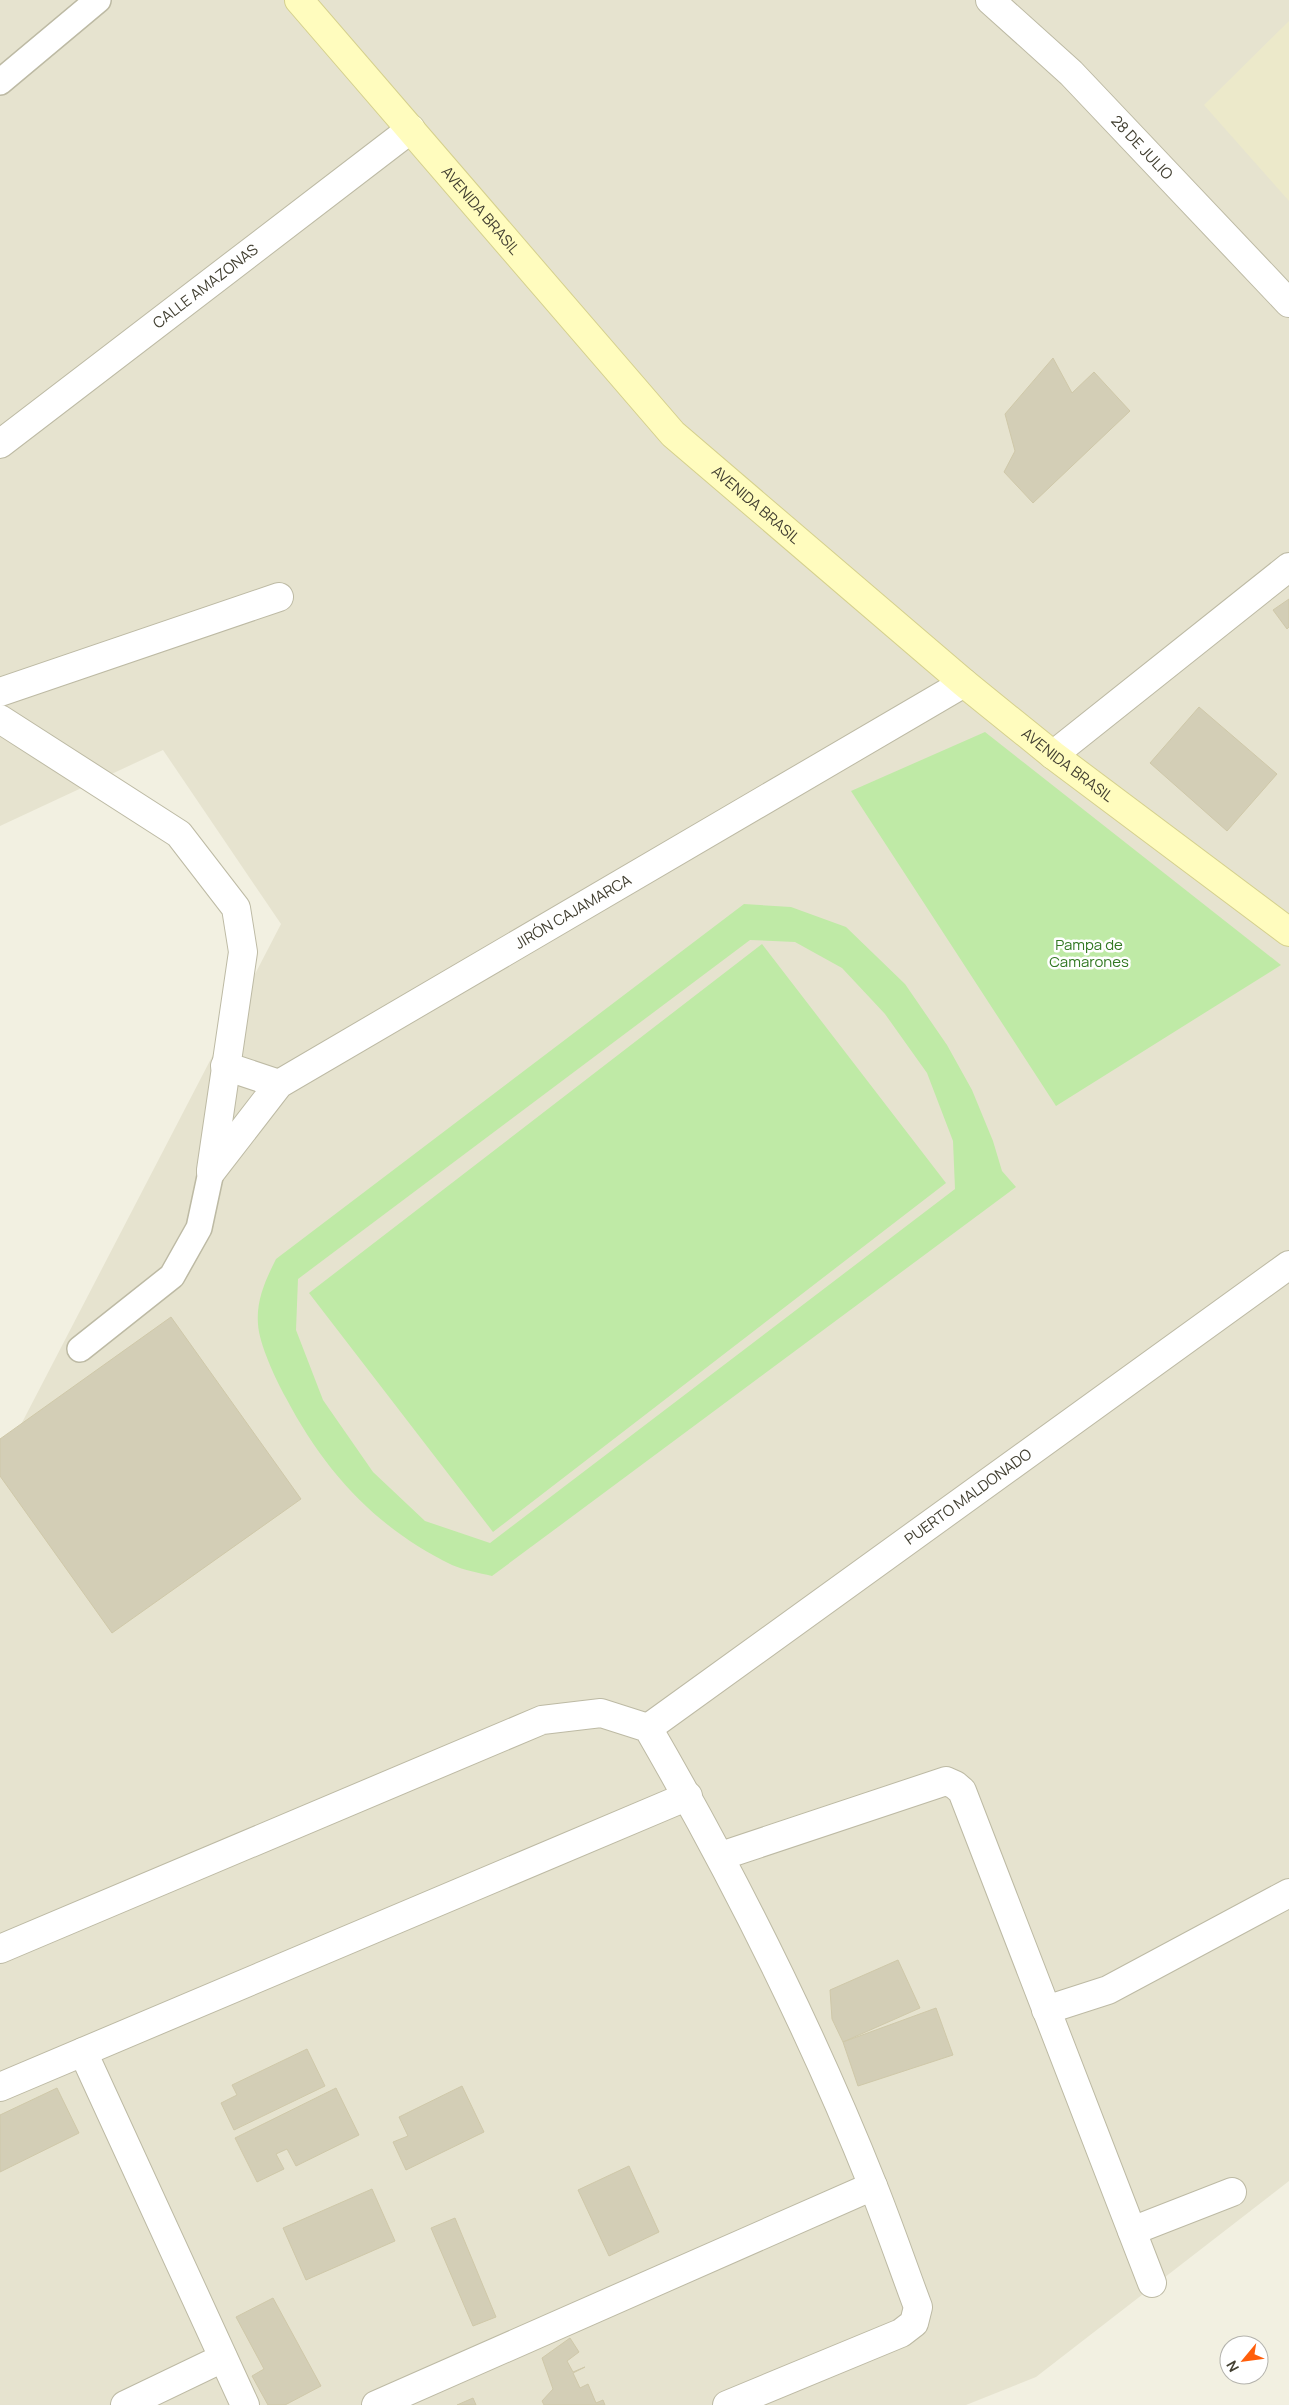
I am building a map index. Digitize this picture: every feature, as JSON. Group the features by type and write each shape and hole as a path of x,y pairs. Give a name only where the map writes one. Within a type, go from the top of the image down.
{"main road":[{"name":"AVENIDA BRASIL","path":"299,0 673,434 964,682 1053,755 1289,932"}],"street":[{"name":"28 DE JULIO","path":"990,0 1071,73 1289,303"},
{"name":"CALLE AMAZONAS","path":"0,444 411,129"},
{"path":"1053,755 1289,567"},
{"path":"0,692 279,597"},
{"name":"JIRÓN CAJAMARCA","path":"211,1172 279,1084 964,682"},
{"path":"0,718 179,834 236,908 242,952 211,1172"},
{"path":"225,1066 279,1084"},
{"name":"PUERTO MALDONADO","path":"648,1728 1289,1264"},
{"path":"0,1949 542,1720 600,1713 648,1728 721,1856 802,2024 874,2186 918,2307 914,2323 901,2334 727,2405"},
{"path":"721,1856 946,1781 955,1785 962,1792 1152,2283"},
{"path":"0,2087 688,1796"},
{"path":"1046,2010 1108,1990 1289,1893"},
{"path":"83,2052 245,2405"},
{"path":"376,2405 874,2186"},
{"path":"1132,2231 1232,2192"},
{"path":"125,2405 223,2358"}],"lane":[{"path":"0,82 98,0"},
{"path":"80,1349 172,1276 199,1228 211,1172"}],"shaded area":[{"path":"0,0 1289,0 1289,2181 1036,2377 966,2405 0,2405 0,1465 281,924 163,750 0,826"},
{"path":"1289,21 1289,201 1204,105"}],"green space":[{"name":"Pampa de Camarones","path":"985,732 1281,965 1056,1106 851,791"},
{"path":"744,904 791,907 846,927 905,984 947,1045 972,1090 993,1141 1002,1171 1016,1187 492,1576 452,1565 399,1534 355,1495 318,1450 301,1425 278,1382 259,1332 260,1298 276,1259","holes":["750,940 795,942 842,968 885,1014 927,1073 953,1141 955,1189 490,1543 425,1521 373,1472 323,1400 296,1330 298,1279"]},
{"path":"762,944 946,1183 493,1532 309,1293"}],"building":[{"path":"1053,358 1072,393 1094,372 1130,411 1033,503 1004,472 1015,451 1005,414"},
{"path":"1289,599 1289,627 1287,629 1273,610"},
{"path":"1199,707 1277,774 1227,831 1150,763"},
{"path":"171,1317 301,1499 112,1633 0,1476 0,1439"},
{"path":"898,1960 920,2008 843,2042 832,2019 830,1990"},
{"path":"936,2008 953,2055 858,2086 843,2042"},
{"path":"307,2049 325,2086 234,2130 221,2103 237,2095 232,2085"},
{"path":"462,2086 484,2132 406,2170 393,2142 408,2136 399,2117"},
{"path":"57,2088 79,2133 0,2172 0,2115"},
{"path":"336,2088 359,2135 296,2166 287,2149 276,2154 284,2169 257,2182 235,2138"},
{"path":"629,2166 659,2232 609,2256 578,2190"},
{"path":"372,2189 395,2241 306,2280 283,2228"},
{"path":"455,2218 496,2317 473,2326 431,2228"},
{"path":"273,2298 321,2386 285,2405 268,2405 252,2376 264,2369 236,2317"},
{"path":"570,2338 579,2352 567,2361 573,2372 585,2367 573,2373 580,2388 588,2384 596,2403 603,2400 605,2405 544,2405 542,2401 553,2389 542,2358"},
{"path":"473,2398 476,2405 457,2405"}]}
